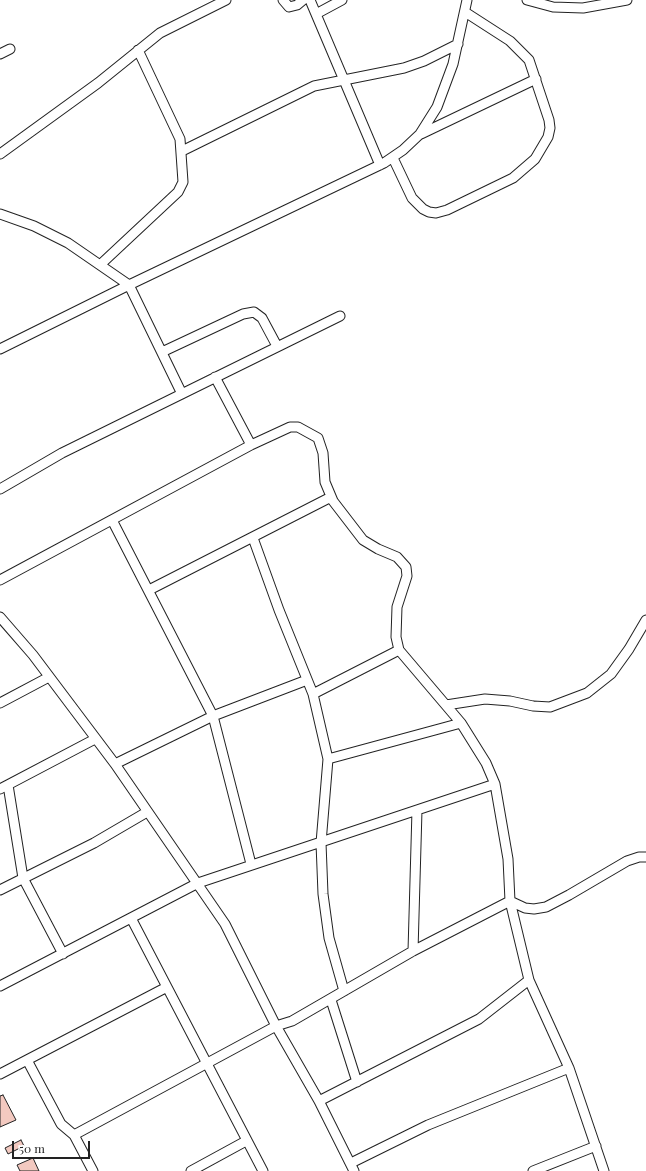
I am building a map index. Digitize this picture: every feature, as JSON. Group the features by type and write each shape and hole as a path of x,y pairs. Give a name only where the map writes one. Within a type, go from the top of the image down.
{"street":[{"path":"0,154 98,83 160,33 226,0"},
{"path":"283,0 289,7 297,5 303,0"},
{"path":"310,0 380,165"},
{"path":"316,14 342,0"},
{"path":"420,134 437,106 458,44 467,0"},
{"path":"527,0 553,7 582,8 627,0"},
{"path":"393,158 412,198 423,209 429,212 447,210 513,178 535,158 548,137 550,128 549,120 529,60 523,52 492,28 465,12"},
{"path":"182,151 308,89 404,68 424,62 458,44"},
{"path":"0,54 10,49"},
{"path":"101,264 181,187 182,151 180,139 138,50"},
{"path":"0,349 129,285 380,165 393,158 420,134 536,79"},
{"path":"0,214 34,226 68,243 101,264 129,285 182,394"},
{"path":"162,352 243,314 254,312 262,318 277,346"},
{"path":"0,489 62,453 340,316"},
{"path":"215,377 251,445"},
{"path":"0,580 251,445 295,426 313,434 318,438 323,453 325,482 330,497 344,518 363,540 378,549 397,557 406,568 407,576 397,607 396,637 399,650 461,722 486,763 495,784 508,859 510,901 529,980 569,1068 604,1171"},
{"path":"149,590 253,538 330,497"},
{"path":"112,520 213,716 252,864"},
{"path":"253,538 313,694 328,759 321,843 322,894 329,938 344,991"},
{"path":"0,617 49,677 95,738 198,883 225,924 276,1026 319,1101 353,1167 428,1125 569,1068"},
{"path":"446,706 485,699 550,707 587,694 611,674 629,649 646,620"},
{"path":"313,694 399,650"},
{"path":"0,703 49,677"},
{"path":"114,764 213,716 307,680"},
{"path":"328,759 461,722"},
{"path":"63,954 23,878 4,787 95,738"},
{"path":"0,986 198,883 495,784"},
{"path":"413,951 417,810"},
{"path":"0,890 94,843 147,812"},
{"path":"510,901 524,908 534,909 546,907 627,861 638,857 646,857"},
{"path":"74,1135 207,1062 276,1026 292,1021 331,1000 413,951 510,901"},
{"path":"131,918 263,1171"},
{"path":"319,1101 479,1019 529,980"},
{"path":"0,1074 167,987"},
{"path":"331,1000 357,1082"},
{"path":"27,1060 61,1124 74,1135 93,1171"},
{"path":"191,1171 246,1141"},
{"path":"533,1171 596,1146"}],"building":[{"path":"3,1095 16,1120 0,1127 0,1096"},
{"path":"21,1140 24,1146 8,1154 5,1148"},
{"path":"33,1158 39,1171 20,1171 17,1165"}]}
